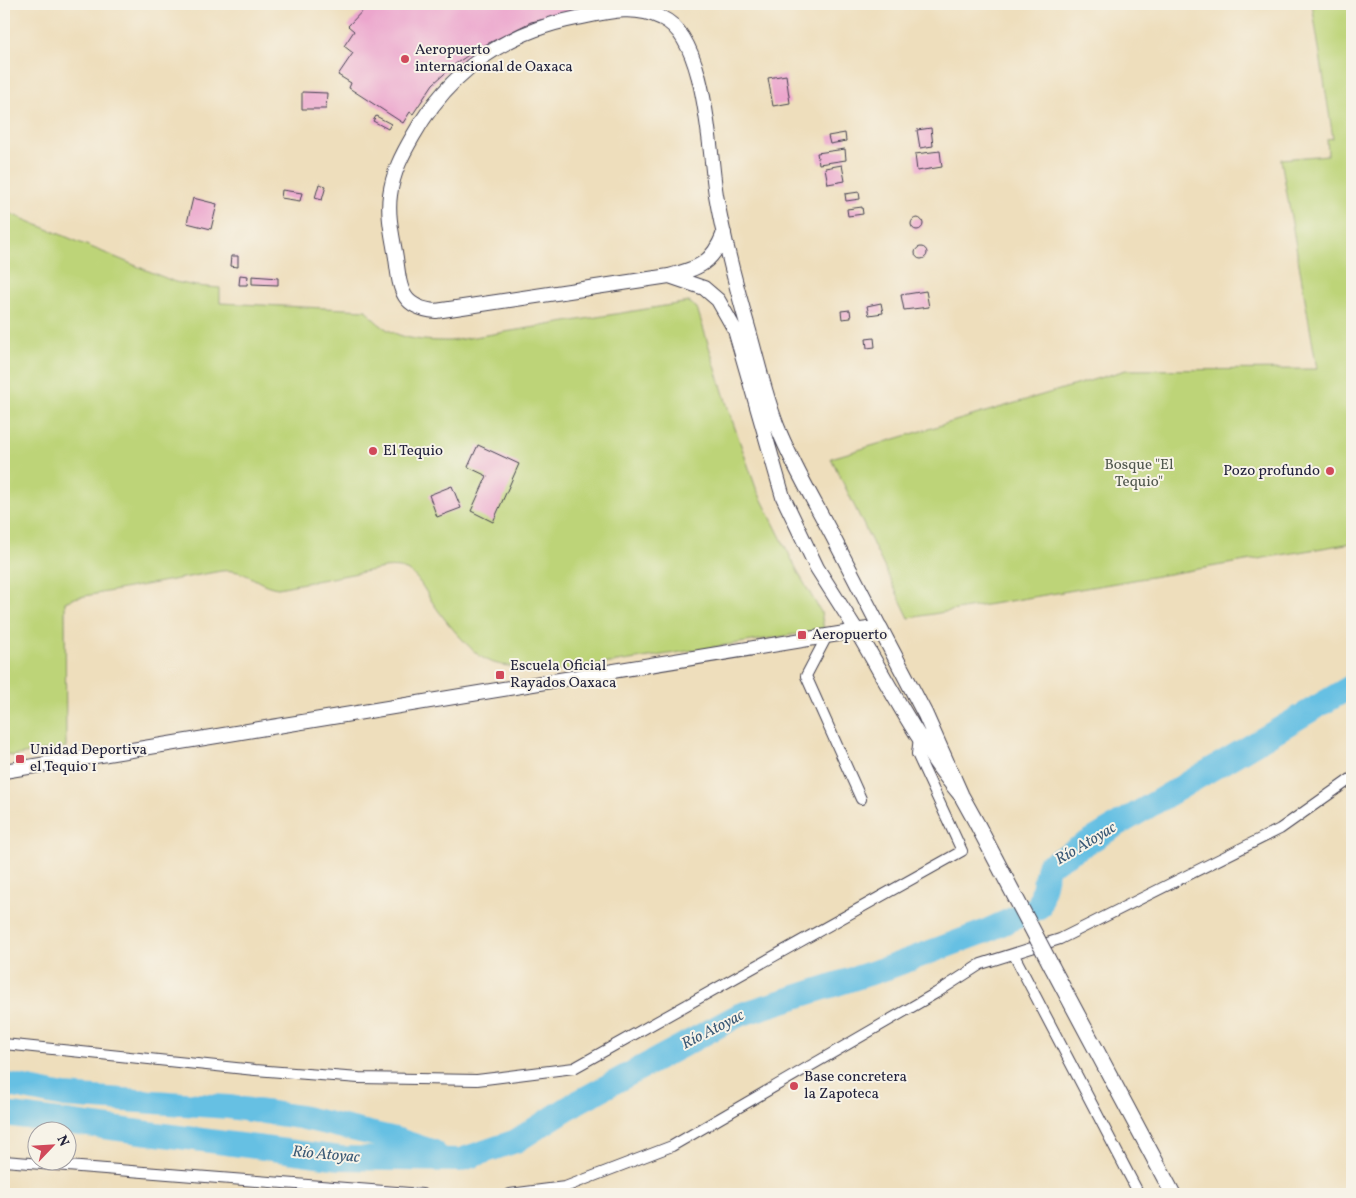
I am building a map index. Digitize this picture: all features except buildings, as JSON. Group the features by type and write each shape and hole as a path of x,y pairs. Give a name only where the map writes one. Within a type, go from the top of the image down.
{"main road":[{"path":"961,795 941,771 919,737 858,631 880,628 925,714 961,795 1173,1194"}],"street":[{"path":"724,233 714,253 699,268 669,276 436,311 422,310 410,304 404,295 391,226 390,197 397,164 422,117 466,70 506,42 562,21 623,8 663,18 682,34 699,75 716,197 724,233 737,292 776,424 805,485 880,628"},
{"path":"4,772 858,631 816,568 783,497 735,330 718,300 704,288 669,276"},
{"path":"827,636 806,676 861,799"},
{"path":"4,1044 255,1070 359,1078 476,1080 574,1068 962,851 917,754 919,737"},
{"path":"510,1194 565,1187 672,1146 936,993 981,964 1060,939 1280,829 1352,778"},
{"path":"1014,955 1139,1194"},
{"path":"4,1161 422,1194"}],"green space":[{"name":"Bosque \"El Tequio\"","path":"1312,4 1352,4 1352,543 909,618 831,458 1126,370 1317,369 1281,159 1328,155 1327,139 1333,138"},
{"name":"El Tequio","path":"4,211 175,282 220,288 220,303 366,310 383,327 393,333 414,339 450,341 689,302 697,308 730,414 756,488 800,576 821,612 824,630 552,672 542,669 503,665 484,659 459,636 435,606 417,579 404,569 384,568 278,588 263,584 238,572 221,571 74,598 65,602 66,747 12,756 4,753"}],"waterway":[{"name":"Río Atoyac","path":"4,1114 340,1158 460,1160 516,1141 576,1103 739,1015 887,968 984,932 1039,907 1048,866 1352,686"},
{"path":"4,1084 64,1096 229,1107 300,1117 395,1139 434,1152"}],"place":[{"name":"Aeropuerto internacional de Oaxaca","path":"405,59"},
{"name":"El Tequio","path":"373,451"},
{"name":"Pozo profundo","path":"1330,471"},
{"name":"Aeropuerto","path":"802,635"},
{"name":"Escuela Oficial Rayados Oaxaca","path":"500,675"},
{"name":"Unidad Deportiva el Tequio 1","path":"20,759"},
{"name":"Base concretera la Zapoteca","path":"794,1086"}]}
